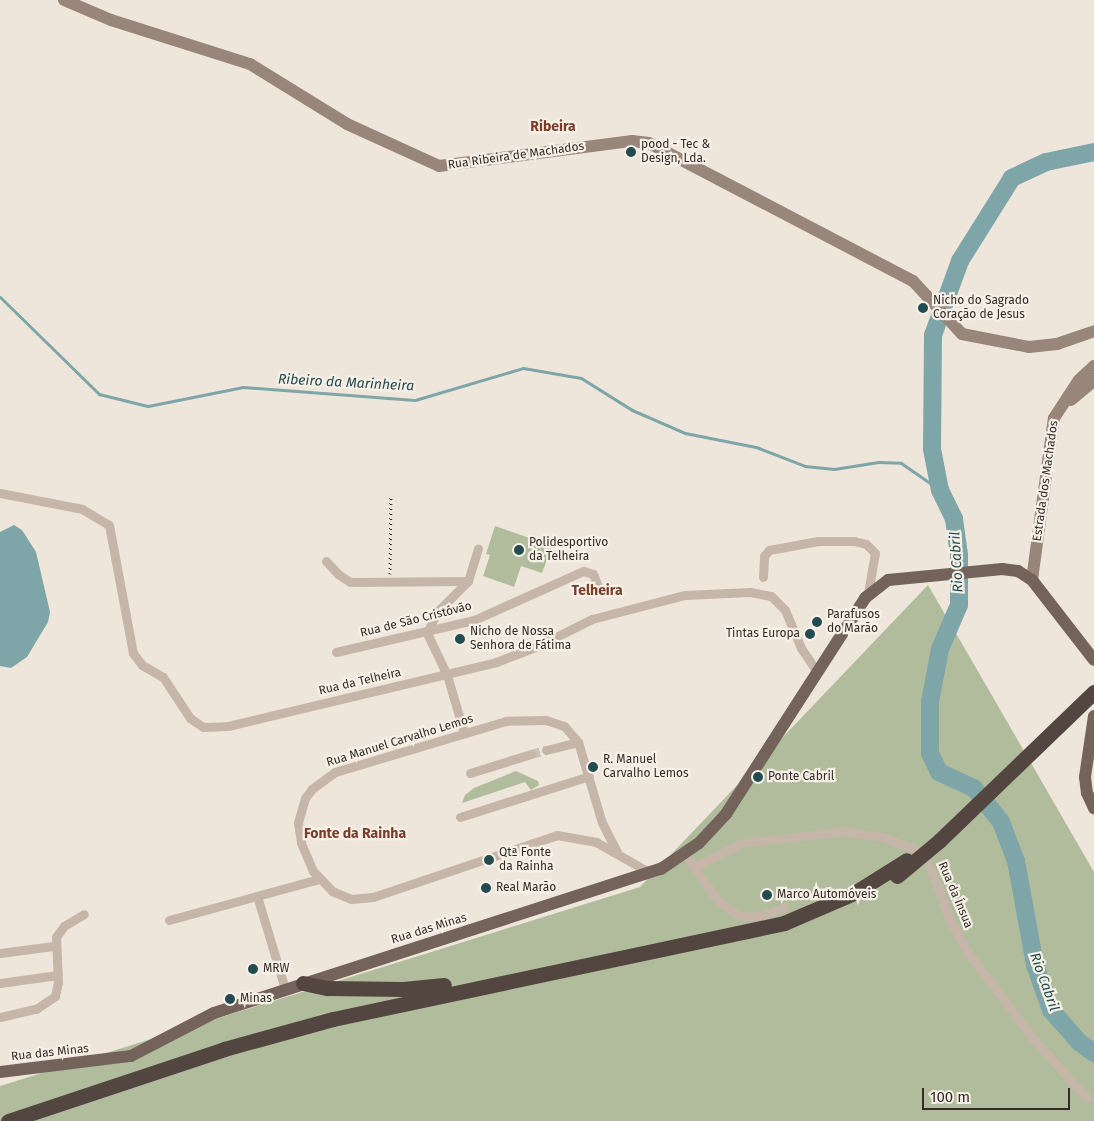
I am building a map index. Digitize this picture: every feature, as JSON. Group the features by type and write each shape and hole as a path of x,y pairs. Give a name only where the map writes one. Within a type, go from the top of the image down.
{"highway":[{"path":"8,1121 271,1036 392,1005 784,923 833,904 895,873 1094,684"},
{"path":"32,1121 241,1052 333,1027 776,934 837,910 895,873 939,841 1094,692"},
{"path":"304,983 327,988 416,988 584,966"}],"main road":[{"name":"Rua Ribeira de Machados","path":"64,0 111,20 250,64 347,124 438,166 598,145 635,141 649,143 913,281 932,301 950,325 962,334 1029,347 1054,345 1094,331"},
{"name":"Estrada dos Machados","path":"1032,580 1054,418 1079,380 1094,366"},
{"path":"1054,418 1094,381"},
{"path":"868,594 883,582 897,579 1002,569 1018,571 1032,580 1085,644 1094,660"},
{"name":"Rua das Minas","path":"0,1072 131,1056 154,1046 204,1017 304,983 652,874 685,853 714,829 732,807 868,594"},
{"path":"1094,716 1085,777 1094,808"}],"street":[{"name":"Rua da Telheira","path":"0,493 82,509 110,525 133,653 142,665 163,677 190,718 203,727 228,726 504,659 592,619 621,610 686,595 750,592 767,594 780,603 801,648 817,672"},
{"path":"763,577 764,556 768,550 818,541 854,541 866,544 875,553 868,594"},
{"path":"464,733 447,674 427,633 438,612 468,582 478,549"},
{"path":"326,561 350,582 468,582"},
{"name":"Rua de São Cristóvão","path":"336,652 427,633 479,618 583,571 593,574 600,591"},
{"name":"Rua Manuel Carvalho Lemos","path":"617,852 605,832 578,742 564,726 545,720 513,720 334,772 312,789 300,811 299,834 306,861 319,879 342,896 362,900 557,835 591,840 617,852 652,874"},
{"path":"546,750 578,742"},
{"path":"470,773 531,754"},
{"path":"460,817 588,776"},
{"name":"Rua da Ínsua","path":"694,867 742,843 833,831 871,834 917,850 929,865 946,911 970,954 1036,1042 1087,1098"},
{"path":"685,853 718,901 737,915 754,917 784,908"},
{"path":"169,920 319,879"},
{"path":"256,896 286,989"},
{"path":"0,1017 36,1009 50,1002 58,989 54,946 59,932 84,914"},
{"path":"0,953 54,946"},
{"path":"0,982 57,975"}],"green space":[{"name":"Polidesportivo da Telheira","path":"495,526 552,546 542,573 521,566 514,587 483,576 490,555 486,554"},
{"path":"928,585 1094,872 1094,1121 0,1121 0,1086 640,887"},
{"path":"516,771 538,781 539,785 531,790 525,782 462,803 465,795 474,788"}],"water":[{"path":"14,525 22,530 36,552 50,612 48,622 27,657 11,668 0,666 0,532"}],"waterway":[{"name":"Rio Cabril","path":"1094,152 1046,162 1012,178 960,261 933,335 932,449 940,490 954,519 959,556 959,605 940,649 930,702 930,753 939,772 974,788 1001,822 1016,861 1035,965 1051,1010 1079,1042 1094,1053"},
{"name":"Ribeiro da Marinheira","path":"0,297 99,394 148,406 243,387 415,400 523,368 581,378 632,410 685,433 756,447 805,466 834,469 878,462 901,463 940,490"}],"tunnel":[{"path":"531,754 546,750"}],"railway":[{"path":"390,574 391,495"}],"place":[{"name":"pood - Tec & Design, Lda.","path":"631,152"},
{"name":"Nicho do Sagrado Coração de Jesus","path":"923,308"},
{"name":"Polidesportivo da Telheira","path":"519,550"},
{"name":"Parafusos do Marão","path":"817,622"},
{"name":"Tintas Europa","path":"810,634"},
{"name":"Nicho de Nossa Senhora de Fátima","path":"460,639"},
{"name":"R. Manuel Carvalho Lemos","path":"593,767"},
{"name":"Ponte Cabril","path":"758,777"},
{"name":"Qtª Fonte da Rainha","path":"489,860"},
{"name":"Real Marão","path":"486,888"},
{"name":"Marco Automóveis","path":"767,895"},
{"name":"MRW","path":"253,969"},
{"name":"Minas","path":"230,999"}],"district":[{"name":"Ribeira","path":"553,127"},
{"name":"Telheira","path":"597,591"},
{"name":"Fonte da Rainha","path":"355,834"}]}
